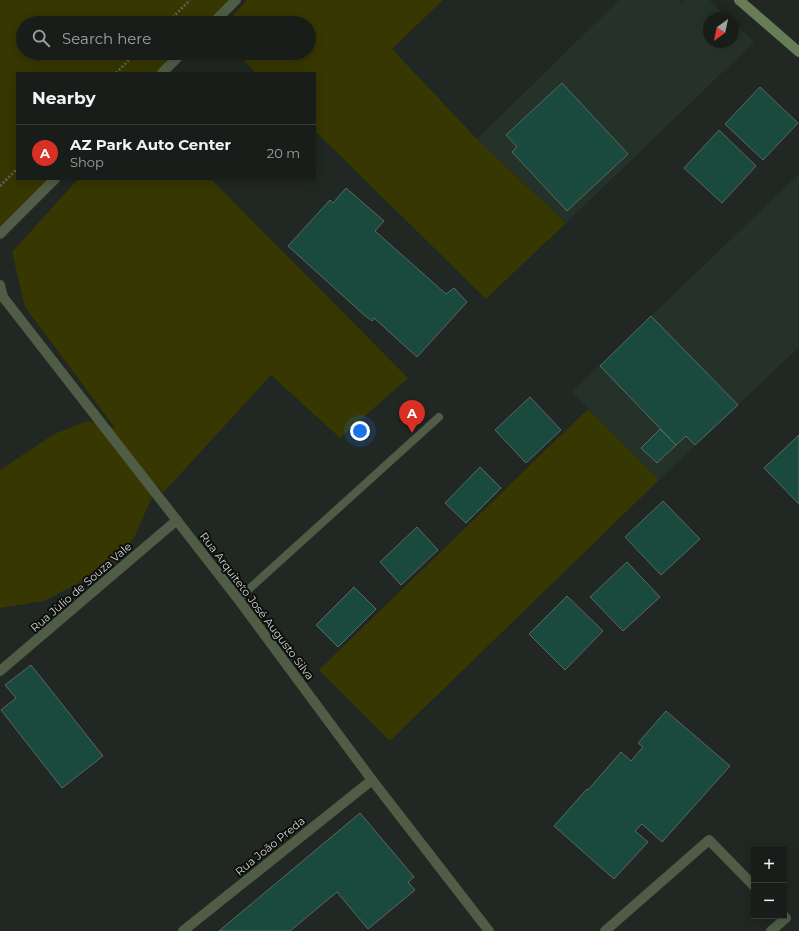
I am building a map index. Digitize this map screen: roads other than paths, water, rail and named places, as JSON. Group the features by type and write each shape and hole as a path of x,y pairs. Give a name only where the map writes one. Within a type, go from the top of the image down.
{"main road":[{"path":"739,0 799,52"}],"street":[{"path":"220,16 236,0"},
{"path":"163,72 175,60"},
{"path":"0,234 54,180"},
{"path":"0,285 2,299"},
{"name":"Rua Arquiteto José Augusto Silva","path":"2,299 238,599 372,780 489,931"},
{"name":"Rua Jùlio de Souza Vale","path":"0,671 177,520"},
{"name":"Rua João Preda","path":"184,931 372,780"},
{"path":"605,931 710,840 751,883"},
{"path":"771,931 785,919"}],"lane":[{"path":"238,599 439,417"}],"place":[{"name":"AZ Park Auto Center","path":"412,433"}]}
